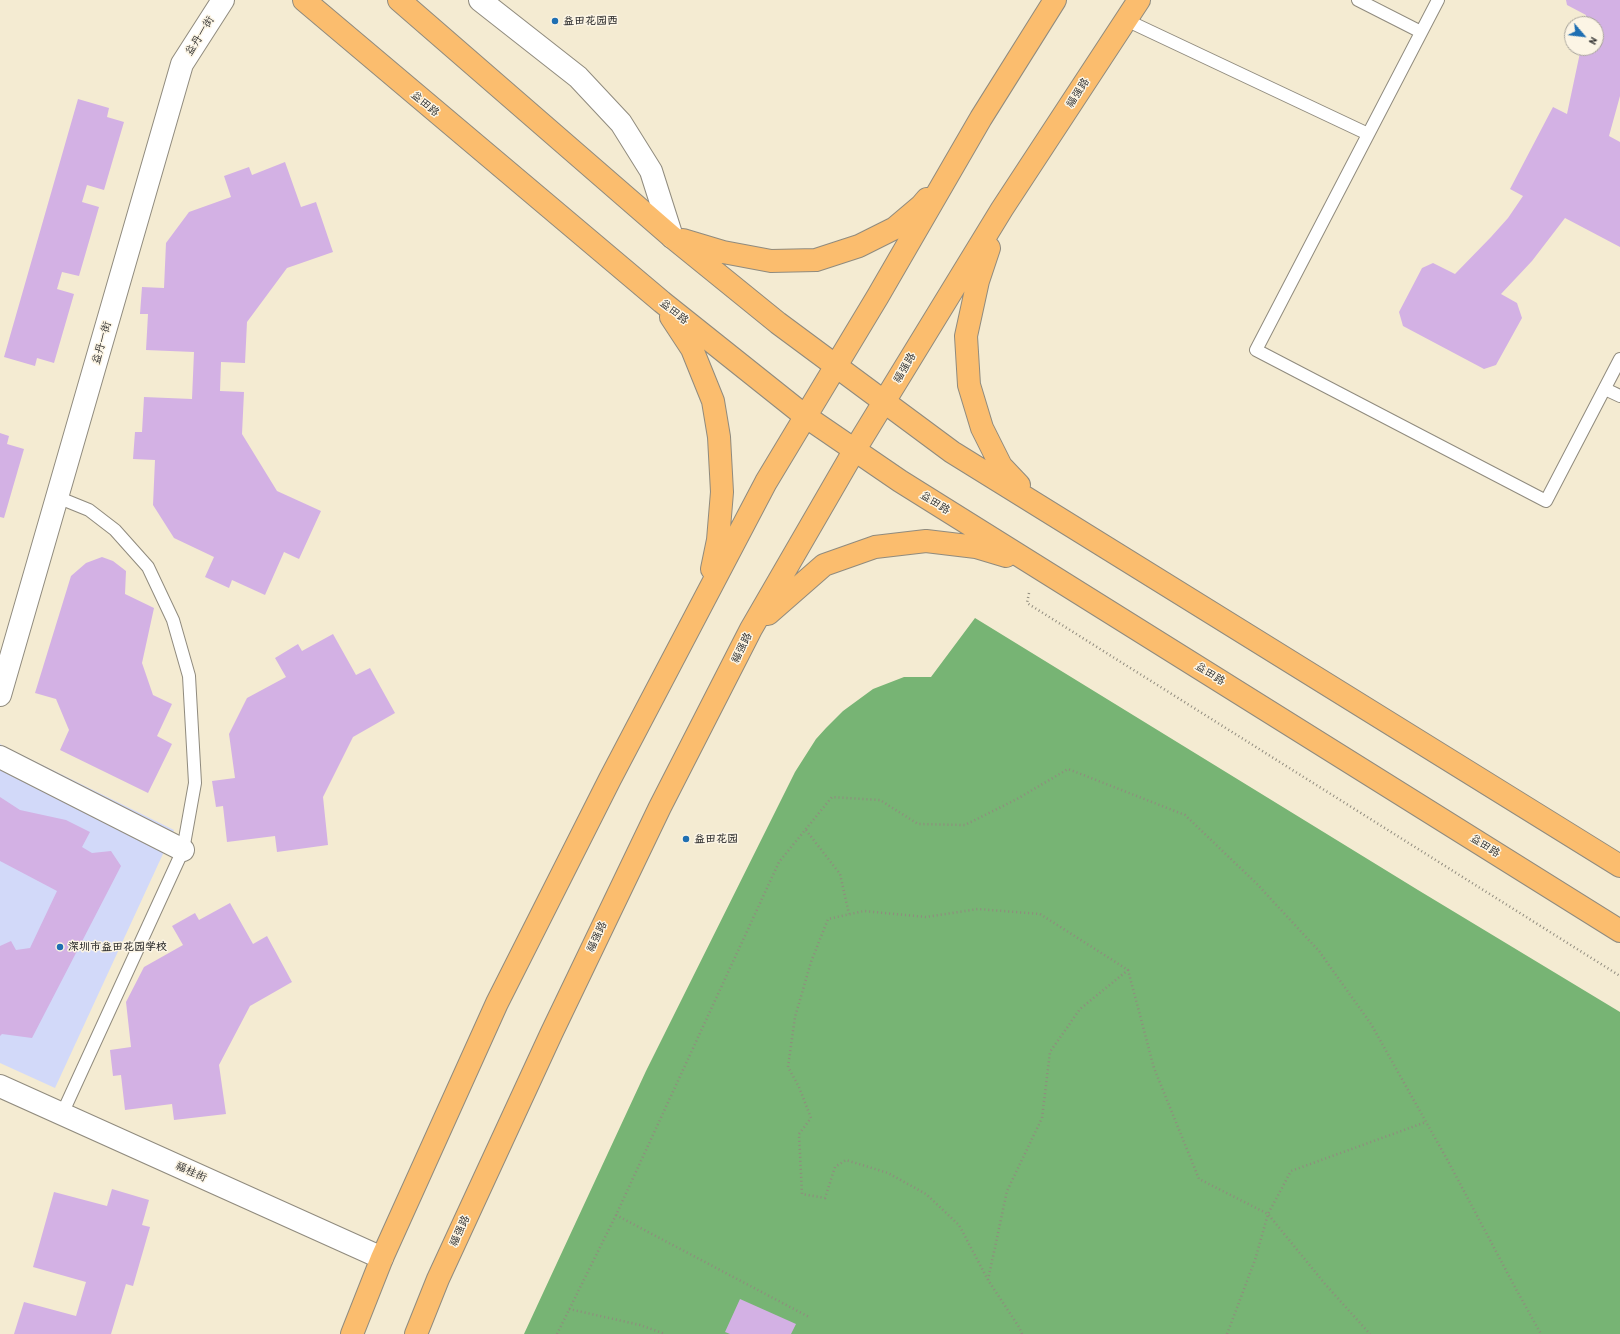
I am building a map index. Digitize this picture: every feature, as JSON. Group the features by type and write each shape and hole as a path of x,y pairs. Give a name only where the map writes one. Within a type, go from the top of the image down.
{"main road":[{"name":"益田路","path":"304,0 662,302 805,416 854,451 1620,931"},
{"path":"399,0 672,237 778,323 952,452 1620,866"},
{"path":"352,1334 382,1258 497,1003 610,779 707,592 766,482 836,366 981,118 1055,0"},
{"name":"福强路","path":"416,1334 438,1279 552,1032 660,807 751,629 854,451 1002,209 1139,0"},
{"path":"672,237 723,252 771,261 816,260 859,246 895,228 922,206 951,171"},
{"path":"1002,209 978,281 966,336 969,385 982,428 1001,466 1039,506"},
{"path":"662,302 692,349 713,401 719,437 722,492 718,540 707,592"},
{"path":"751,629 792,591 824,565 876,547 926,541 976,546 1035,565"}],"street":[{"name":"益丹一街","path":"0,695 182,64 223,0"},
{"path":"480,0 578,77 621,123 651,171 672,237"},
{"path":"0,757 183,850"},
{"name":"福桂街","path":"0,1086 382,1258"}],"lane":[{"path":"1358,0 1421,32"},
{"path":"1438,0 1256,350 1546,501 1620,359"},
{"path":"1126,20 1368,134"},
{"path":"1605,389 1620,396"},
{"path":"57,497 89,510 116,530 148,567 173,620 189,676 196,783 183,850 62,1114"}],"path":[{"path":"1035,565 1027,603 1620,976"},
{"path":"557,1334 616,1215 780,862 832,797 880,800 918,824 965,825 1017,799 1068,769 1185,816 1257,884 1319,951 1372,1024 1541,1334 1537,1334"},
{"path":"806,830 840,874 849,914"},
{"path":"1022,1334 988,1280 959,1225 926,1194 888,1173 846,1160 835,1166 825,1198 802,1194 800,1134 811,1118 799,1088 788,1067 795,1017 811,962 828,919 864,911 926,918 978,910 1040,914 1128,970 1154,1068 1199,1179 1268,1214 1325,1284 1370,1334"},
{"path":"988,1280 1007,1191 1042,1118 1050,1052 1080,1009 1128,970"},
{"path":"1227,1334 1255,1260 1268,1214 1291,1171 1426,1122"},
{"path":"616,1215 809,1317"},
{"path":"569,1309 640,1325 665,1334"}],"shaded area":[{"name":"深圳市益田花园学校","path":"0,744 174,830 55,1088 0,1063"}],"green space":[{"path":"975,618 1620,1012 1620,1334 524,1334 646,1071 795,772 816,739 826,728 843,711 873,689 904,677 931,677"}],"building":[{"path":"1566,0 1620,0 1620,96 1609,136 1620,142 1620,247 1565,218 1532,261 1501,294 1517,303 1522,318 1496,365 1484,369 1403,326 1399,312 1422,268 1433,263 1455,274 1508,218 1523,196 1510,189 1553,107 1567,114 1579,56 1604,56 1604,16 1586,16 1567,5"},
{"path":"78,99 109,108 107,117 124,122 104,190 87,185 82,202 99,207 79,276 62,272 57,289 74,294 54,363 37,358 35,366 4,357"},
{"path":"285,162 301,207 316,202 333,252 287,268 247,322 245,363 221,362 220,391 244,392 242,434 277,491 321,511 299,559 284,552 265,595 232,580 229,588 205,577 214,557 174,538 153,505 155,460 133,459 135,432 142,432 144,397 192,399 194,352 146,350 148,314 140,314 142,287 164,288 166,243 189,212 231,197 224,176 249,167 252,175"},
{"path":"0,433 9,436 7,444 24,449 4,518 0,517"},
{"path":"102,557 113,561 126,571 125,594 154,608 142,663 153,695 172,704 157,736 172,744 148,793 60,750 69,730 56,699 35,693 71,576 86,563"},
{"path":"333,634 356,675 370,668 395,713 353,737 323,797 328,845 277,852 275,836 227,842 223,806 216,807 212,781 235,778 229,734 247,698 286,677 275,658 298,644 302,651"},
{"path":"0,797 20,810 66,820 90,832 82,847 92,853 111,851 121,866 32,1038 2,1034 0,1036 0,946 11,941 16,950 30,948 57,891 0,861"},
{"path":"230,903 253,944 267,936 292,982 250,1006 219,1065 226,1114 174,1120 172,1104 125,1110 121,1075 113,1076 110,1050 131,1047 126,1002 144,967 183,945 172,926 195,913 199,920"},
{"path":"112,1189 149,1200 142,1225 150,1227 133,1286 126,1284 111,1334 14,1334 24,1302 76,1316 86,1282 33,1267 54,1192 107,1206"},
{"path":"740,1299 796,1324 791,1334 730,1334 725,1332"}],"place":[{"name":"益田花园西","path":"555,21"},
{"name":"益田花园","path":"686,839"},
{"name":"深圳市益田花园学校","path":"60,947"}]}
